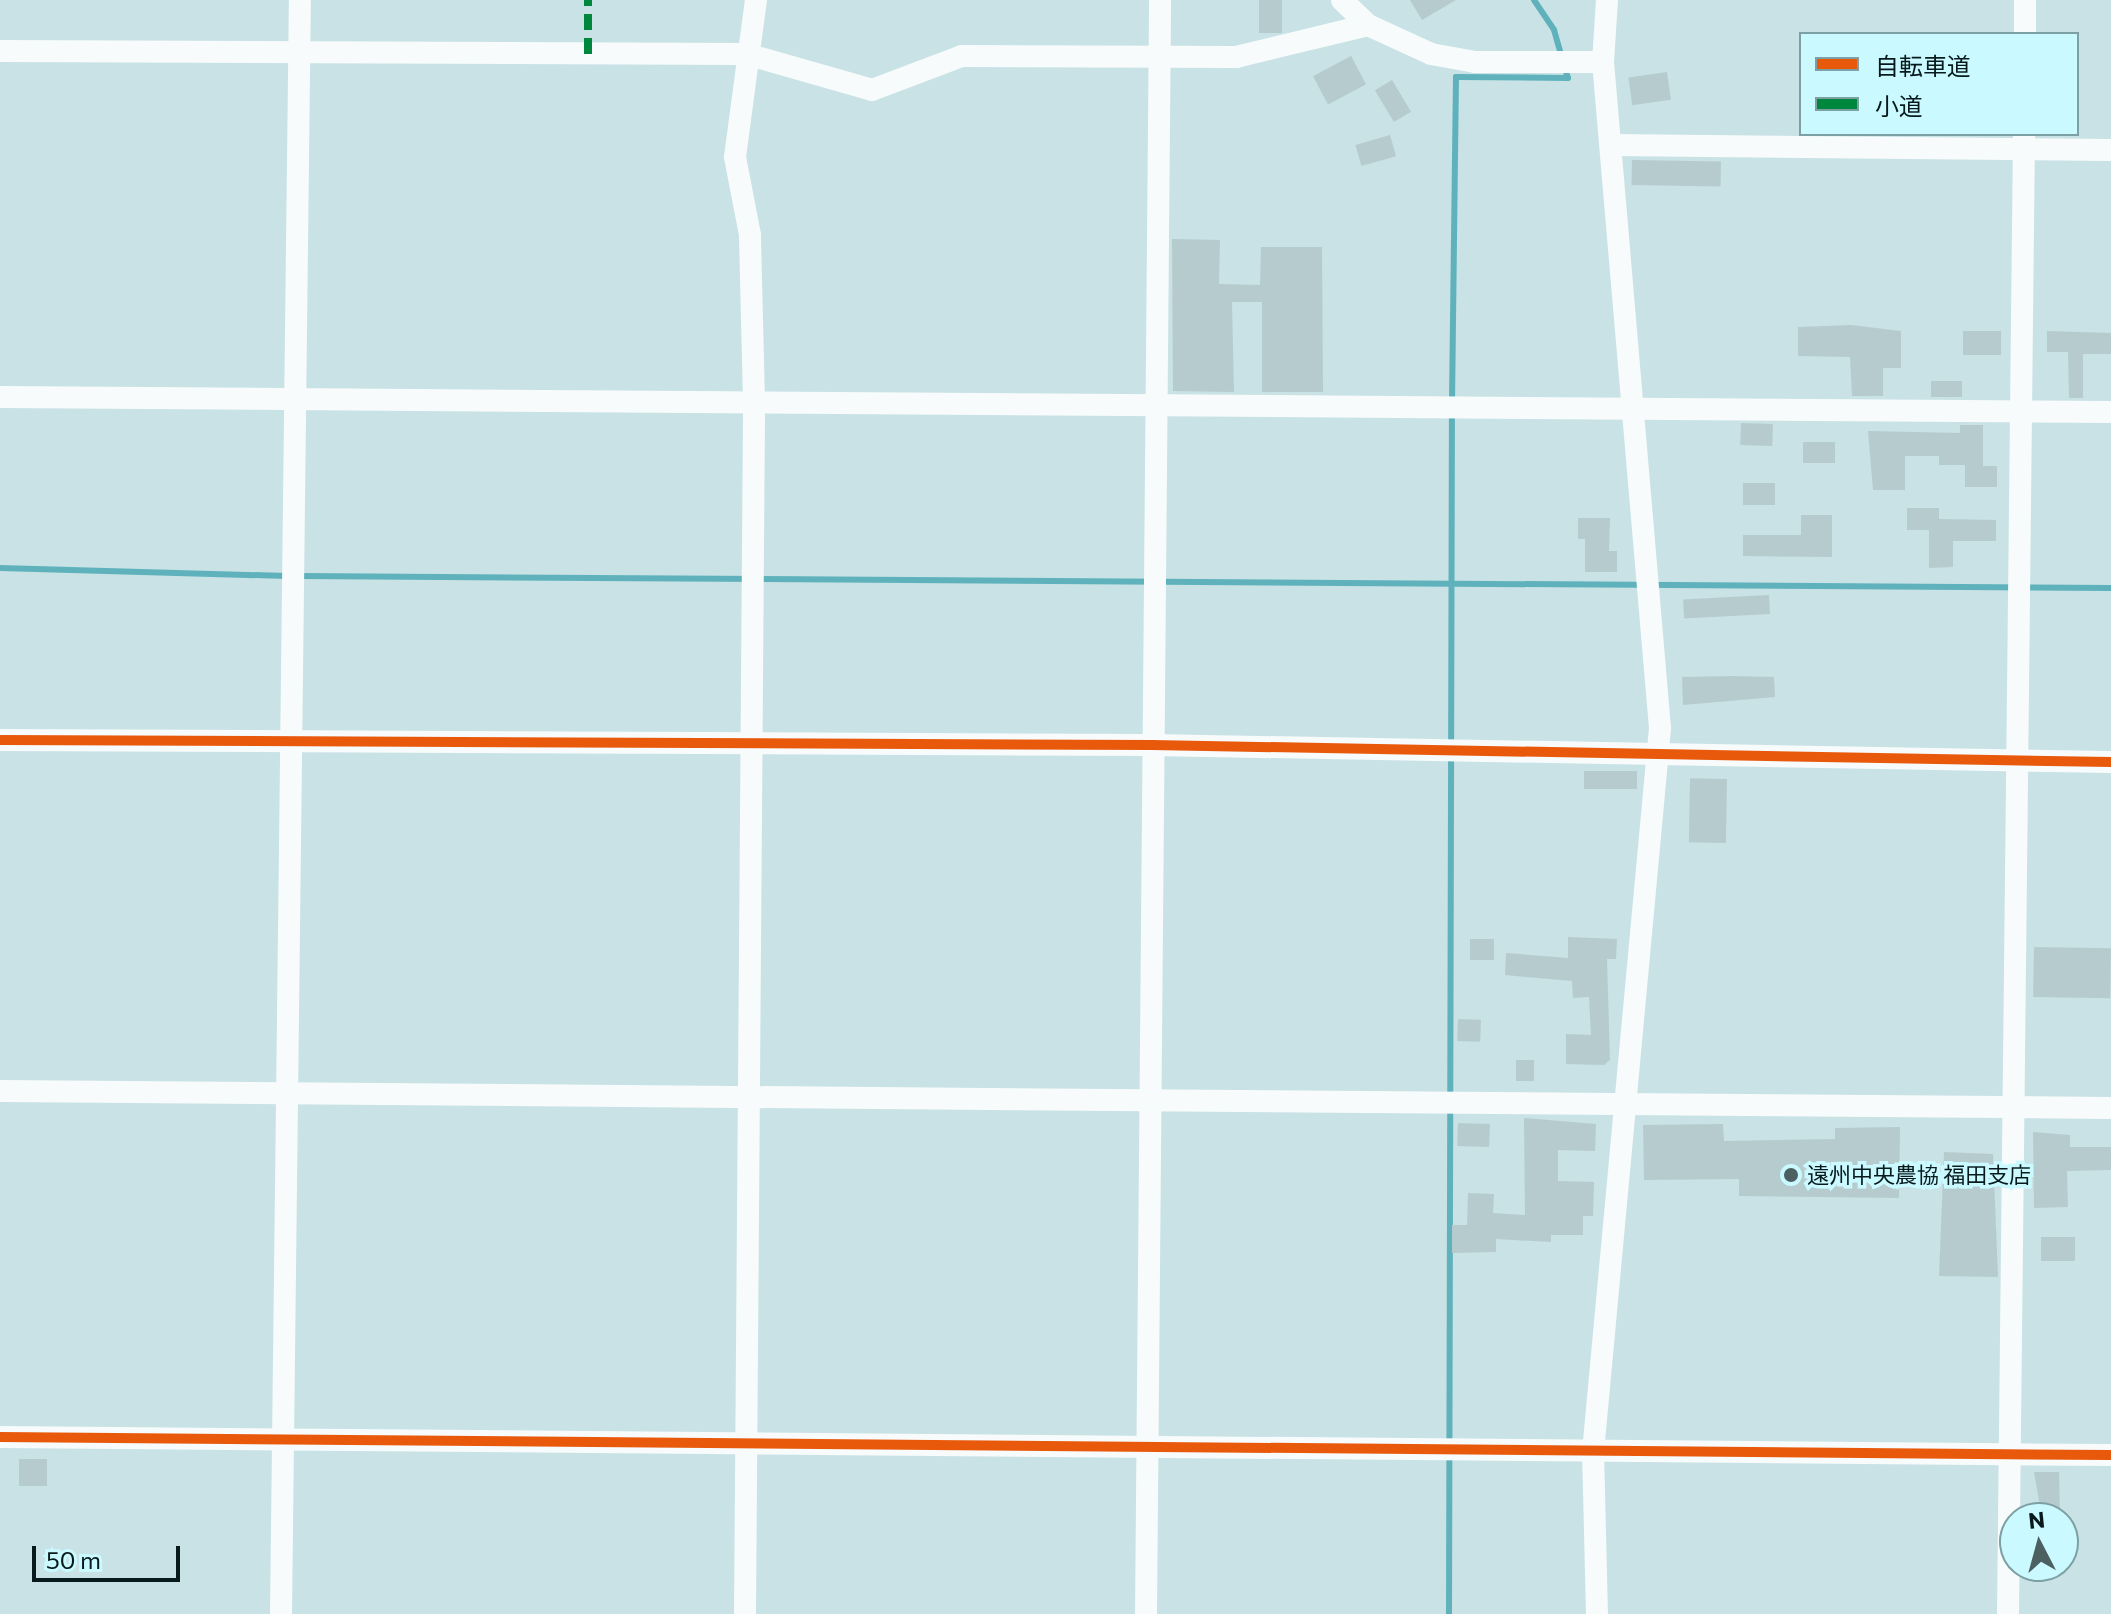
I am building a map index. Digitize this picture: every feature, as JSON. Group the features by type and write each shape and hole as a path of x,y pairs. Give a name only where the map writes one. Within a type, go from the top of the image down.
{"street":[{"path":"281,1614 290,1093 289,740 300,0"},
{"path":"745,1614 754,401 750,235 735,157 746,54 756,0"},
{"path":"1146,1614 1160,0"},
{"path":"1342,0 1368,25 1431,54 1475,62 1603,62"},
{"path":"1597,1614 1593,1452 1622,1107 1658,754 1660,683 1603,62 1607,0"},
{"path":"2025,0 2025,32"},
{"path":"0,51 746,54 872,90 962,56 1236,57 1368,25"},
{"path":"1611,145 2024,142 2111,150"},
{"path":"2008,1614 2024,142"},
{"path":"0,397 2111,412"},
{"path":"0,740 1152,745 2111,762"},
{"path":"0,1091 1622,1107 2111,1108"},
{"path":"0,1437 2111,1455"}],"building":[{"path":"1259,0 1282,0 1282,33 1259,33"},
{"path":"1410,0 1456,0 1422,20"},
{"path":"1351,56 1366,84 1328,104 1313,76"},
{"path":"1667,72 1671,100 1632,105 1628,77"},
{"path":"1392,80 1411,112 1394,122 1375,90"},
{"path":"1390,135 1396,156 1361,166 1355,145"},
{"path":"1632,160 1721,162 1721,187 1632,185"},
{"path":"1172,239 1220,240 1219,284 1260,285 1261,247 1322,247 1323,392 1262,392 1262,302 1232,302 1234,392 1173,391"},
{"path":"1851,325 1901,331 1901,368 1883,368 1883,396 1852,396 1850,357 1798,356 1798,327"},
{"path":"1963,331 2001,331 2001,355 1963,355"},
{"path":"2047,331 2111,333 2111,354 2083,354 2083,398 2069,398 2068,352 2047,352"},
{"path":"1931,381 1962,381 1962,397 1931,397"},
{"path":"1741,423 1773,424 1772,446 1740,445"},
{"path":"1960,425 1983,425 1983,466 1997,466 1997,487 1965,487 1965,465 1939,465 1939,456 1905,456 1905,490 1873,490 1868,431 1960,433"},
{"path":"1803,442 1835,442 1835,463 1803,463"},
{"path":"1743,483 1775,483 1775,505 1743,505"},
{"path":"1907,508 1939,508 1939,519 1996,520 1996,541 1953,541 1953,567 1929,568 1929,530 1907,530"},
{"path":"1801,515 1832,515 1832,557 1743,556 1743,535 1801,535"},
{"path":"1578,518 1610,518 1609,551 1617,551 1617,572 1585,572 1585,539 1578,539"},
{"path":"1769,595 1770,614 1684,618 1683,600"},
{"path":"1682,677 1774,677 1775,697 1683,705"},
{"path":"1584,771 1637,771 1637,789 1584,789"},
{"path":"1690,778 1727,779 1726,843 1689,842"},
{"path":"1568,937 1617,939 1616,959 1607,959 1610,1060 1604,1065 1566,1064 1566,1034 1591,1035 1589,997 1573,998 1572,981 1505,975 1506,953 1568,958"},
{"path":"1470,939 1494,939 1494,960 1470,960"},
{"path":"2034,947 2111,948 2110,998 2033,997"},
{"path":"1458,1019 1481,1020 1480,1042 1457,1041"},
{"path":"1516,1060 1534,1060 1534,1081 1516,1081"},
{"path":"1524,1118 1596,1124 1595,1151 1558,1150 1558,1181 1594,1182 1593,1216 1583,1216 1583,1235 1551,1235 1551,1242 1496,1239 1496,1252 1452,1253 1452,1225 1467,1225 1468,1193 1494,1194 1493,1213 1525,1215"},
{"path":"1458,1123 1490,1124 1489,1147 1457,1146"},
{"path":"1723,1124 1724,1141 1835,1139 1835,1128 1900,1127 1899,1198 1739,1196 1739,1179 1644,1180 1643,1125"},
{"path":"2033,1132 2070,1135 2070,1147 2111,1147 2111,1170 2067,1171 2068,1207 2034,1208"},
{"path":"1944,1152 1993,1154 1998,1277 1939,1276"},
{"path":"2041,1237 2075,1237 2075,1261 2041,1261"},
{"path":"19,1459 47,1459 47,1486 19,1486"},
{"path":"2034,1472 2059,1472 2060,1502 2039,1502"}],"waterway":[{"path":"1534,0 1554,30 1561,55"},
{"path":"1452,403 1456,77 1568,78 1564,66"},
{"path":"1449,1614 1452,414"},
{"path":"0,568 288,576"},
{"path":"299,576 2111,588"}],"marked path":[{"path":"588,0 588,54"}],"cycle path":[{"path":"0,740 1152,745 2111,762"},
{"path":"0,1437 2111,1455"}],"place":[{"name":"遠州中央農協 福田支店","path":"1791,1175"}]}
